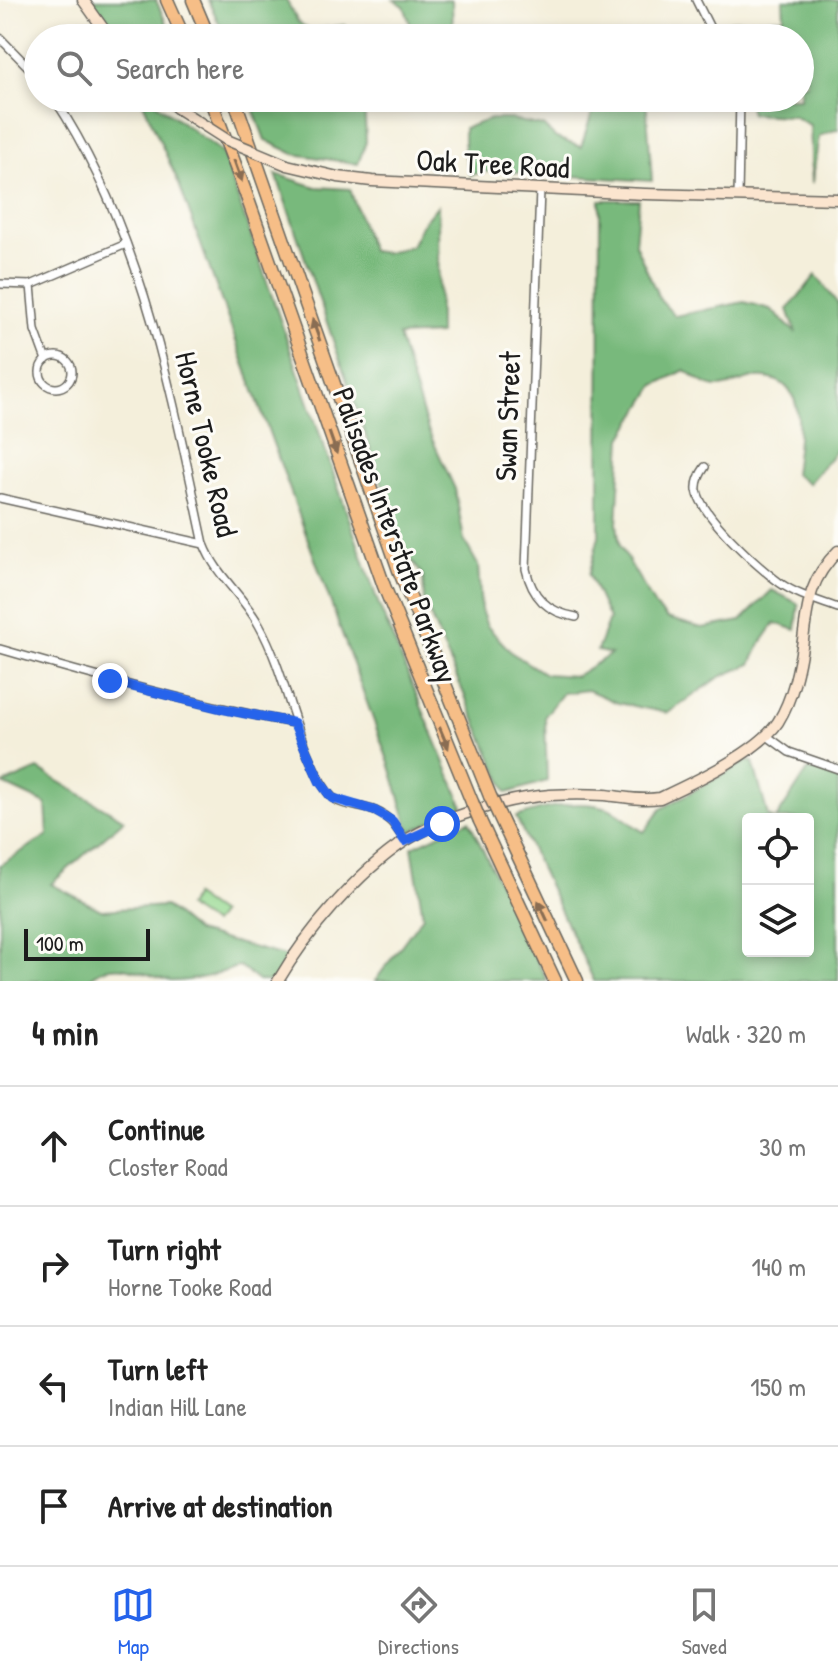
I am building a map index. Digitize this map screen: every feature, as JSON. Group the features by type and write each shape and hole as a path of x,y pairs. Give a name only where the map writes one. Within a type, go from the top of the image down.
{"highway":[{"path":"167,0 178,24"},
{"path":"193,0 203,24"},
{"name":"Palisades Interstate Parkway","path":"215,112 384,586 480,821 555,981"},
{"name":"Palisades Interstate Parkway","path":"239,112 399,570 490,796 577,981"}],"street":[{"path":"83,0 100,24"},
{"path":"696,0 708,24"},
{"path":"0,38 24,63"},
{"name":"Horne Tooke Road","path":"62,112 98,175 126,244 153,326 173,398 204,544 221,577 260,627 279,672 294,723 320,782 332,798 375,811 392,821 405,841"},
{"name":"Oak Tree Road","path":"183,112 236,145 287,165 356,180 540,190 838,199"},
{"path":"738,196 740,112"},
{"name":"Swan Street","path":"540,190 526,569 537,598 560,614 576,617"},
{"path":"0,284 31,285 126,244"},
{"path":"31,285 35,330 46,360 40,371 43,381 56,388 66,385 72,376 68,361 58,356 46,360"},
{"path":"705,467 698,478 697,490 704,509 716,525 779,582 838,608"},
{"path":"0,498 204,544"},
{"path":"278,981 308,936 358,882 405,841 464,815 534,797 600,795 643,800 660,798 749,750 767,736 778,722 795,679 814,580 838,551"},
{"path":"0,649 138,688 294,723"},
{"path":"767,736 789,752 838,769"}],"green space":[{"path":"92,0 156,0 167,24 108,24"},
{"path":"208,0 286,0 301,24 219,24"},
{"path":"394,0 452,0 453,24 410,24 404,6"},
{"path":"783,0 838,0 838,129 819,136 812,183 810,125 793,116 750,112 814,112 814,24 729,24 729,21 784,18"},
{"path":"147,112 168,112 222,152 380,608 463,806 410,832 390,766 179,184"},
{"path":"254,112 365,112 366,142 358,164 294,154 265,140"},
{"path":"592,112 647,112 652,181 490,171 470,175 464,150 464,128 491,119 510,119 543,126 556,138 581,147"},
{"path":"276,174 316,187 350,189 371,251 386,253 411,246 422,224 438,205 439,334 398,336 428,430 455,489 464,540 478,565 481,610 487,626 512,653 545,674 576,676 611,654 597,651 609,619 589,575 599,536 600,200 639,200 635,244 660,300 675,316 744,302 770,309 796,333 788,309 816,275 838,304 838,449 808,484 794,474 798,444 797,411 793,397 785,386 773,379 754,378 714,387 685,370 655,385 622,438 617,524 620,546 655,606 667,618 702,628 741,621 772,590 799,604 796,630 775,623 751,664 720,677 668,713 618,703 588,690 563,693 545,716 547,781 507,793 424,602 423,576 406,553"},
{"path":"747,761 753,762 767,813 742,813 742,957 814,957 814,813 780,813 808,770 820,770 838,778 838,981 594,981 516,817 562,805 597,805 611,809 644,832 661,809"},
{"path":"38,769 124,820 51,884 101,910 165,906 196,932 292,958 278,981 258,981 239,966 206,977 180,981 117,968 97,973 87,981 0,981 0,865 48,835 46,804 3,784"},
{"path":"469,821 547,981 375,981 423,916 412,847"},
{"path":"194,896 220,914 213,924 187,907"}],"route":[{"path":"110,681 294,723 320,782 332,798 375,811 392,821 405,841 442,824"}]}
